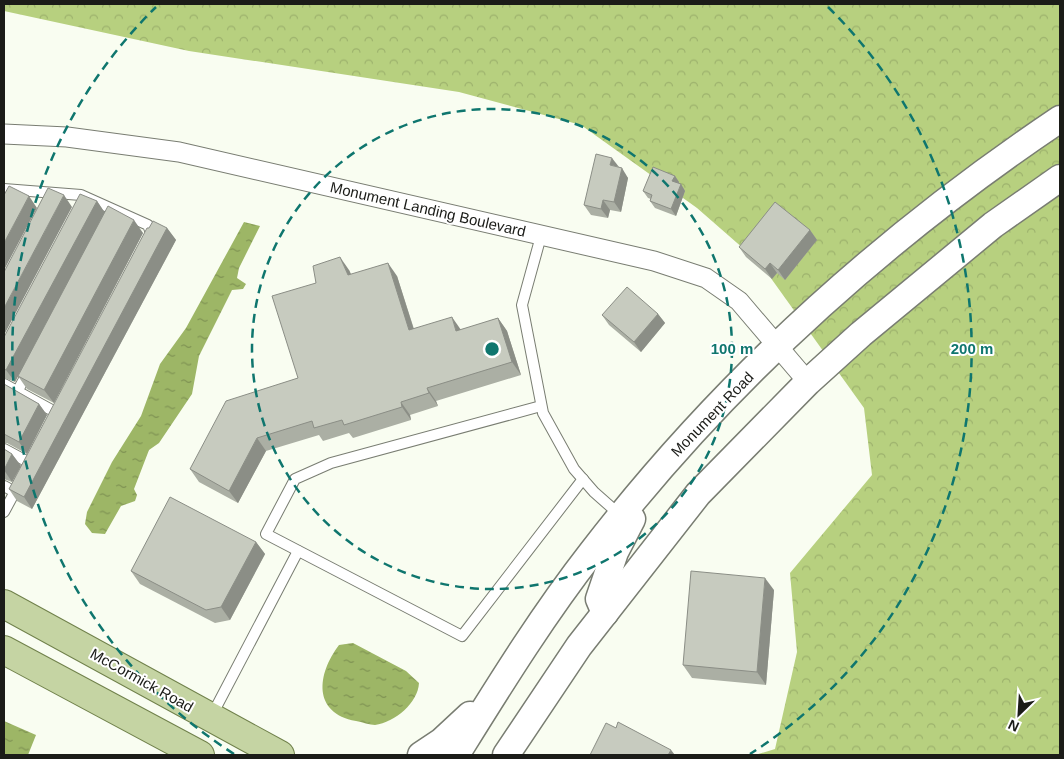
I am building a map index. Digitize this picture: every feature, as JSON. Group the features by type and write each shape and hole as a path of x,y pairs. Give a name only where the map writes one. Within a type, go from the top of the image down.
{"main road":[{"name":"Monument Road","path":"456,755 562,592 620,515 664,464 776,346 894,241 1060,119"},
{"path":"506,755 555,680 698,494 808,382 861,334 993,226 1060,178"},
{"path":"605,613 599,599 615,552 664,464"},
{"name":"McCormick Road","path":"4,604 280,755"},
{"path":"4,650 183,751"},
{"path":"421,755 442,741 496,691"}],"street":[{"name":"Monument Landing Boulevard","path":"4,134 67,137 179,152 654,261 706,278 739,301 808,382"},
{"path":"4,616 55,632"}],"lane":[{"path":"8,192 83,200 148,226 151,234 145,247"},
{"path":"540,236 522,305 543,414 574,468 620,515"},
{"path":"17,392 36,357"},
{"path":"4,384 57,412"},
{"path":"541,406 331,463 295,479 266,534 462,636 583,479"},
{"path":"4,449 28,466 4,512"},
{"path":"4,486 15,492"},
{"path":"211,717 298,551"}],"green space":[{"path":"4,4 1060,4 1060,755 755,755 775,749 797,652 790,573 872,475 864,408 760,263 697,208 581,125 459,92 189,51 4,11"}],"water":[{"path":"244,222 260,226 239,268 237,278 246,284 243,289 232,290 199,356 192,394 159,443 149,450 134,489 137,495 135,501 121,506 105,534 92,533 85,524 87,512 112,462 141,416 160,364 186,328"},
{"path":"353,643 406,671 419,683 415,698 410,704 397,716 383,723 371,725 342,717 332,710 325,701 323,680 326,668 339,645"},
{"path":"4,721 36,735 28,755 4,755"}],"building":[{"path":"596,154 612,158 610,165 622,168 614,202 603,200 601,209 584,205"},
{"path":"653,167 675,176 672,181 681,184 671,209 650,201 652,195 643,191"},
{"path":"9,186 29,196 4,243 4,195"},
{"path":"48,188 64,195 4,308 4,272"},
{"path":"80,194 97,201 6,370 4,369 4,337"},
{"path":"775,202 810,230 778,270 770,263 765,269 739,247"},
{"path":"108,206 134,220 44,390 18,376"},
{"path":"153,221 167,228 24,497 9,489 147,228 149,228"},
{"path":"340,257 348,275 388,263 409,330 452,317 456,331 498,318 512,362 427,388 429,393 401,402 402,407 344,425 342,420 314,428 312,421 257,438 229,491 190,469 226,401 298,378 272,296 316,283 313,266"},
{"path":"627,287 658,314 634,342 602,315"},
{"path":"4,384 39,404 19,442 4,434"},
{"path":"4,449 12,454 4,470"},
{"path":"170,497 256,542 221,607 206,610 131,571"},
{"path":"691,571 765,578 757,672 683,665"},
{"path":"618,722 671,750 668,755 590,755 606,723 616,728"}]}
